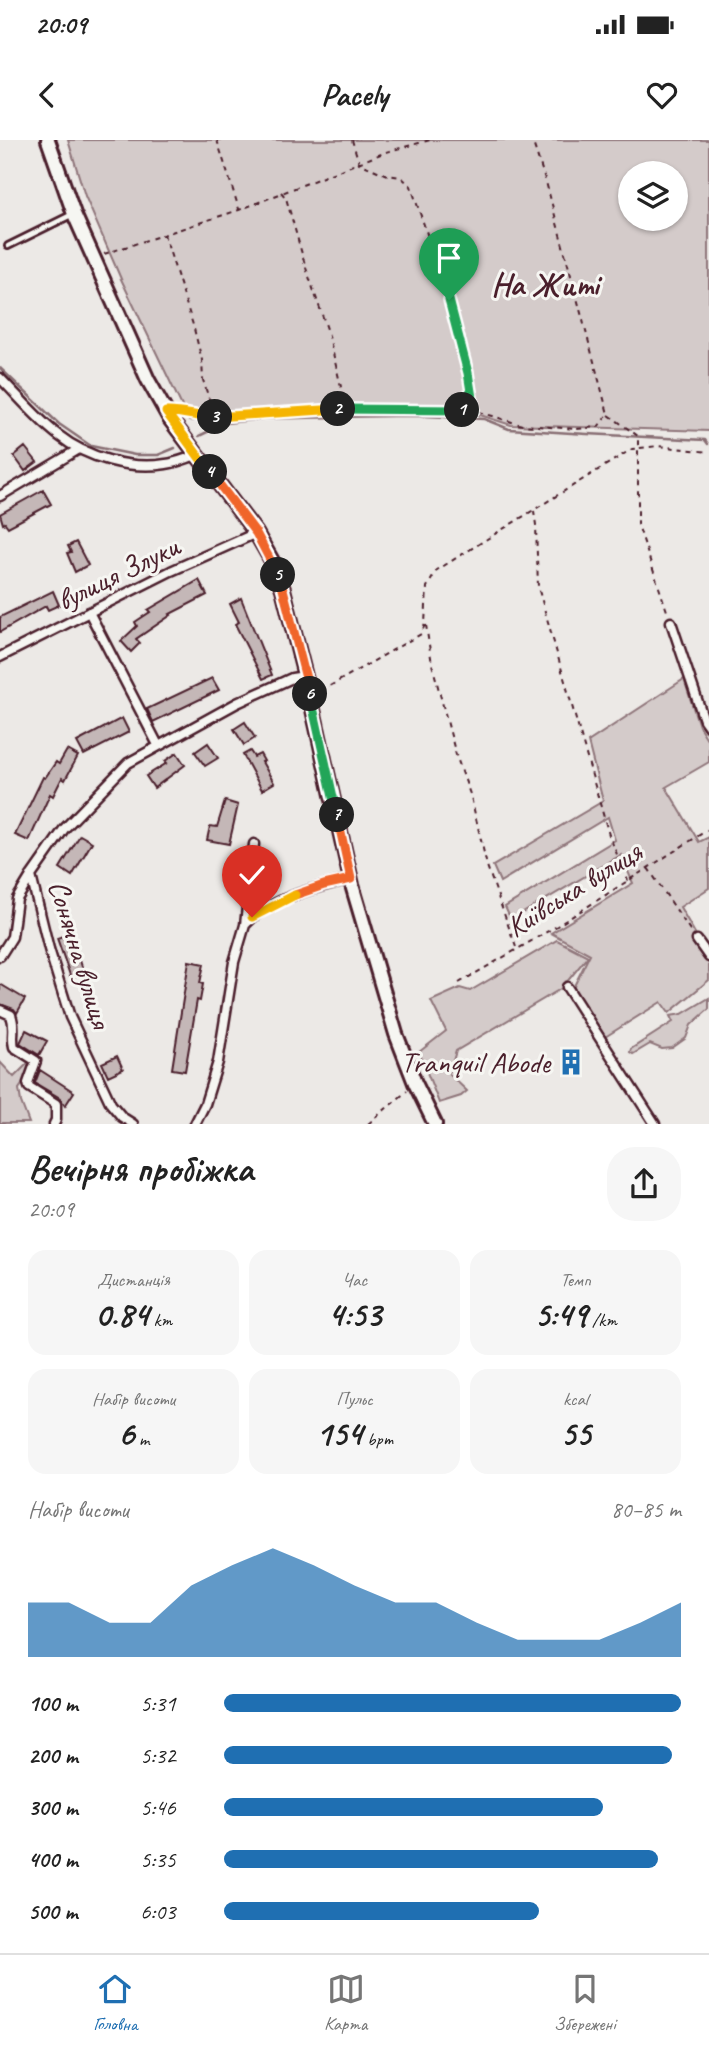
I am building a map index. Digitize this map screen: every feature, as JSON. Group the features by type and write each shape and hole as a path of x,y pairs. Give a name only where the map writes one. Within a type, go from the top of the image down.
{"main road":[{"path":"48,140 74,214 148,380 166,412 256,533 272,561 283,589 310,696 351,879 396,1034 435,1124"}],"street":[{"path":"0,378 57,435 79,449 107,459 140,466 167,464 197,455"},
{"path":"0,496 79,449"},
{"name":"вулиця Злуки","path":"0,657 171,571 256,533"},
{"path":"89,612 159,745"},
{"path":"671,622 704,720 709,727"},
{"name":"Сонячна вулиця","path":"133,1124 122,1117 111,1104 70,1017 31,876 64,829 128,763 237,703 292,678 305,676"},
{"path":"195,1124 205,1104 218,1062 234,962 245,925 254,844"},
{"path":"0,956 12,937 17,899 31,876"},
{"path":"245,925 266,908 324,885 351,879"},
{"path":"696,940 709,957"},
{"path":"567,987 655,1124"},
{"path":"0,1010 11,1016 15,1034 14,1047 36,1061 29,1087 55,1104 54,1124"}],"lane":[{"path":"8,246 74,214"}],"path":[{"path":"217,140 239,210"},
{"path":"352,140 359,163"},
{"path":"93,257 239,210 386,152 430,140"},
{"path":"532,140 608,415 638,436 638,525 671,622"},
{"path":"359,163 401,177 411,186 449,300 468,373 474,410"},
{"path":"281,192 286,198 328,331 346,408"},
{"path":"164,234 202,359 202,380 210,402 205,418"},
{"path":"166,412 181,411 205,418 346,408 474,410 522,425 577,429 598,427 608,415"},
{"path":"517,950 487,866 471,797 456,755 432,664 425,624 427,587 437,570 632,449 658,446 709,452"},
{"path":"534,510 538,587 609,835 628,881"},
{"path":"310,696 421,634 425,624"},
{"name":"Київська вулиця","path":"459,983 517,950 709,829"},
{"path":"648,867 696,940"},
{"path":"368,1124 415,1083"}],"shaded area":[{"path":"68,140 709,140 709,431 511,425 477,414 189,421 121,279 85,196"},
{"path":"684,679 699,726 709,742 709,762 666,787 699,842 709,837 709,888 680,907 709,958 709,980 669,1013 661,1002 605,1037 573,988 590,954 551,933 633,883 621,855 511,920 505,907 615,840 608,817 500,882 493,866 603,801 588,742"},
{"path":"557,940 588,956 562,988 456,1051 449,1074 467,1091 461,1096 439,1103 419,1052 446,1031 431,1001 460,988 470,991"},
{"path":"709,998 709,1009 691,1025 686,1038 672,1048 662,1049 650,1044 633,1054 630,1052 673,1022 670,1016 682,1014"},
{"path":"0,1062 14,1077 27,1064 31,1068 19,1089 29,1123 0,1123"}],"building":[{"path":"25,447 37,462 25,471 14,456"},
{"path":"43,490 51,504 8,527 3,524 0,514"},
{"path":"76,542 88,565 75,572 67,553 71,552 68,546"},
{"path":"199,580 207,595 170,614 136,639 140,643 131,652 121,641 137,626 135,622 150,612 148,610"},
{"path":"53,591 59,605 48,610 46,606 0,632 0,617"},
{"path":"241,598 272,675 263,679 235,624 239,622 230,604"},
{"path":"212,678 219,690 153,722 147,709"},
{"path":"122,718 129,732 84,755 77,742"},
{"path":"245,722 255,738 244,745 234,729"},
{"path":"208,743 218,758 205,766 195,752"},
{"path":"67,750 78,756 65,780 62,778 53,796 50,794 29,841 15,835 43,777 45,778 56,762 59,764"},
{"path":"250,751 254,757 260,754 274,783 262,790 243,755"},
{"path":"177,753 185,765 154,788 146,776"},
{"path":"225,801 238,805 229,844 207,840 210,826 217,827"},
{"path":"80,835 92,842 72,876 60,868"},
{"path":"71,933 84,973 71,978 57,938"},
{"path":"189,961 204,964 200,1001 197,1000 185,1071 172,1069"},
{"path":"0,984 25,999 17,1013 14,1009 0,1004"},
{"path":"26,1030 47,1041 39,1055 20,1043"},
{"path":"117,1056 123,1069 108,1076 102,1063"},
{"path":"40,1070 74,1092 65,1106 60,1098 35,1083"}],"waterway":[{"path":"0,368 59,424 91,446 135,455 158,455 175,448"},
{"path":"199,436 226,423 287,416 425,416 484,419 509,429 705,440 708,444"}],"place":[{"name":"Tranquil Abode","path":"571,1062"}],"district":[{"name":"На Житі","path":"545,284"}],"route":[{"path":"252,917 296,895 351,879 310,696 283,589 272,561 256,533 166,412 181,411 205,418 346,408 474,410 468,373 449,300"}]}
